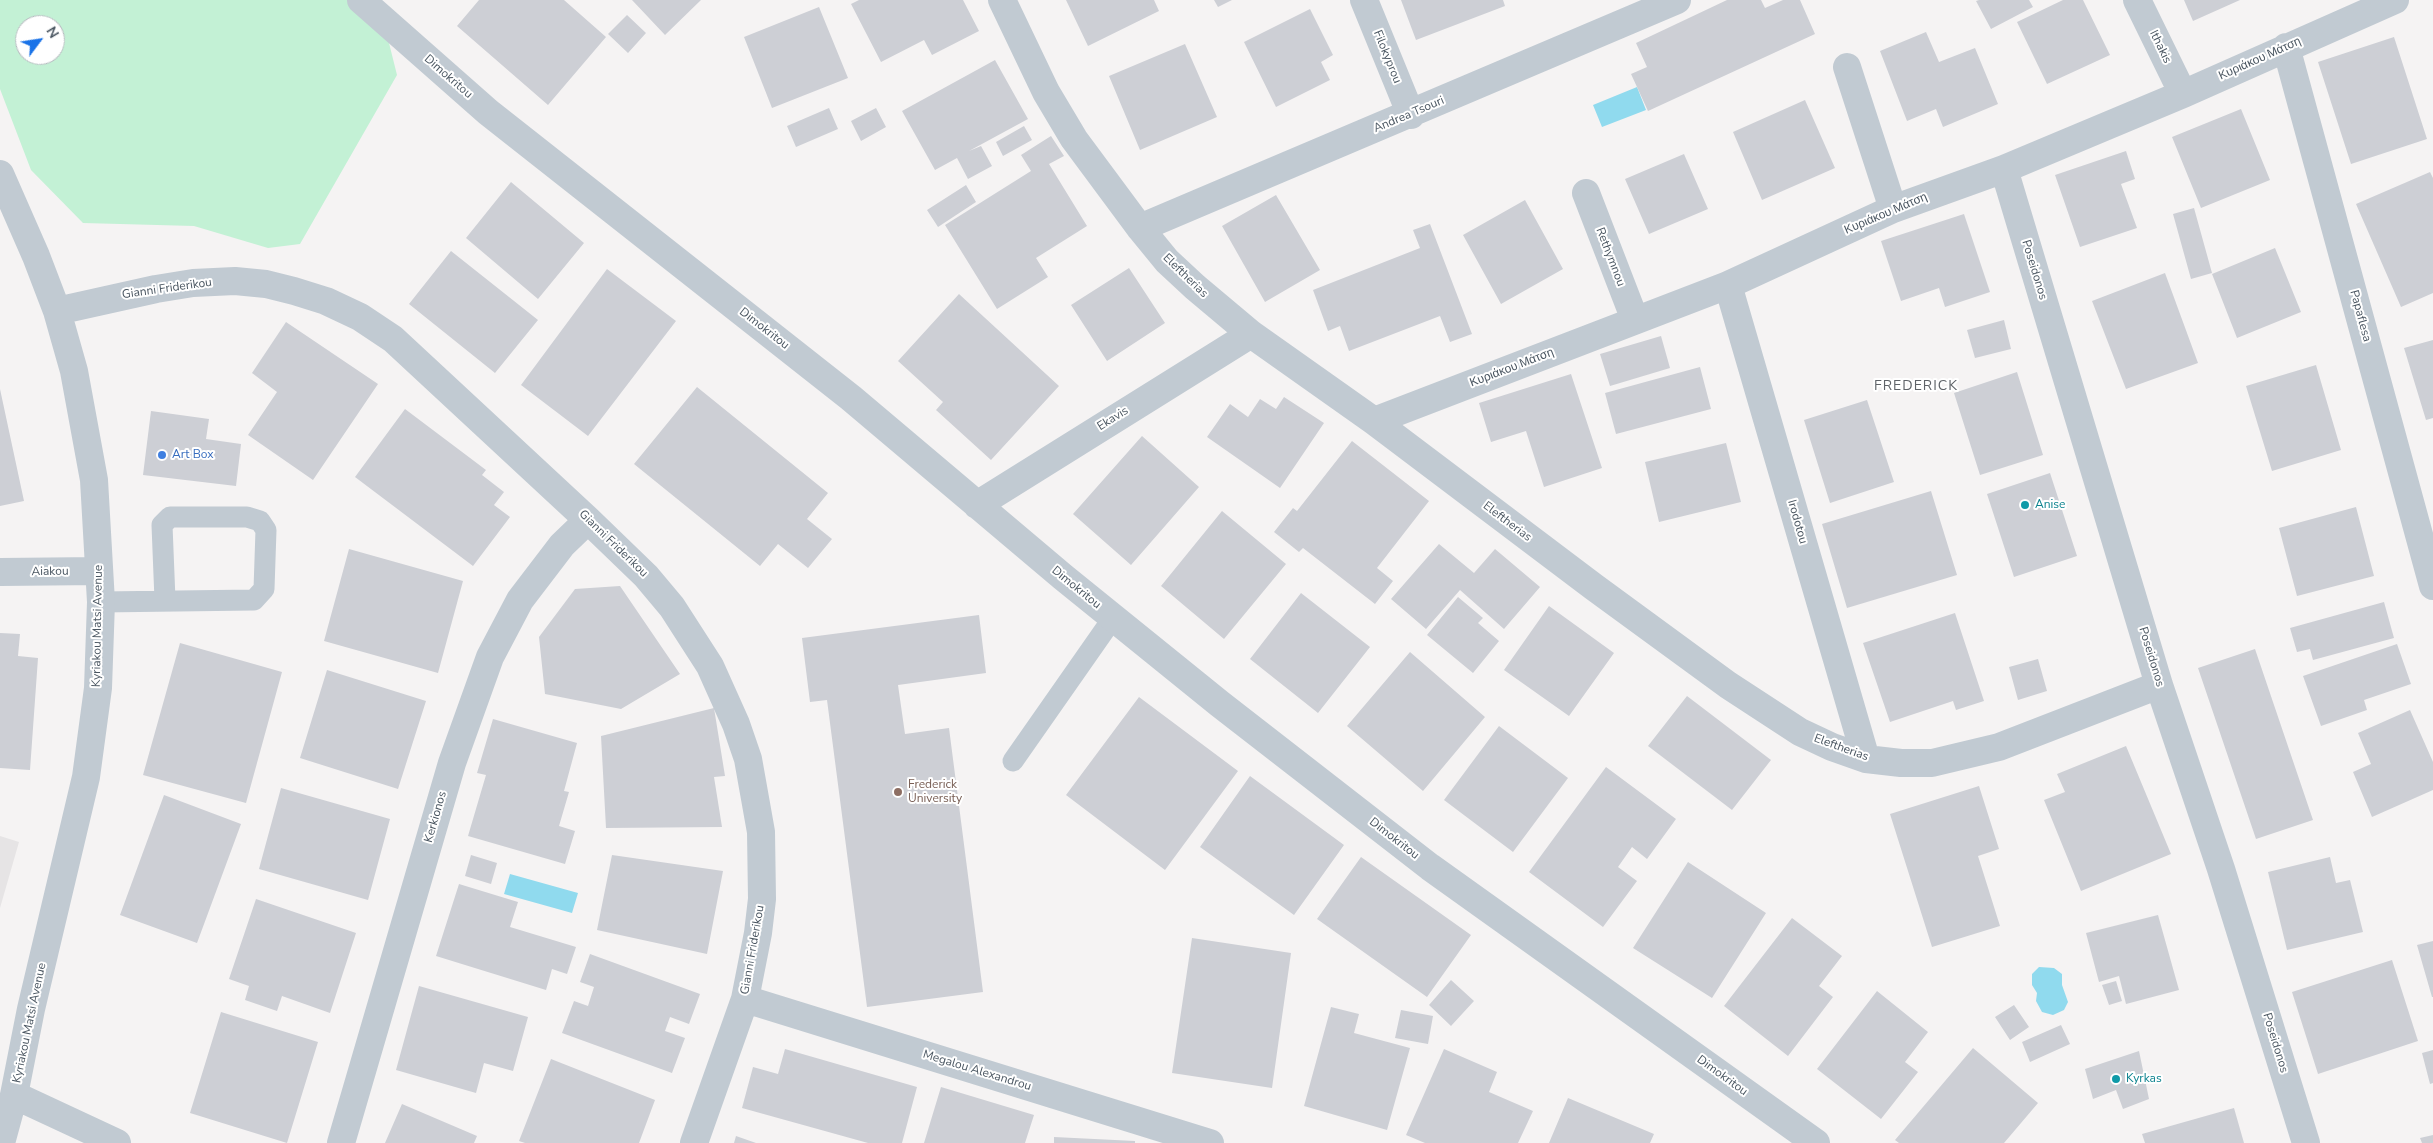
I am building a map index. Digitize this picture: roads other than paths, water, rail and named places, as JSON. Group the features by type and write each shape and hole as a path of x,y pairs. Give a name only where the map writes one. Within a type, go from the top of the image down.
{"street":[{"name":"Dimokritou","path":"361,0 488,112 850,398 1112,618 1430,867 1816,1143"},
{"name":"Eleftherias","path":"1002,0 1046,92 1074,140 1167,261 1251,334 1374,421 1728,685 1800,732 1832,748 1866,759 1901,763 1932,763 1966,757 2036,735 2159,685"},
{"name":"Filokyprou","path":"1364,0 1411,115"},
{"name":"Andrea Tsouri","path":"1140,228 1411,115 1676,0"},
{"name":"Ithakis","path":"2137,0 2183,94"},
{"name":"Κυριάκου Μάτση","path":"1374,421 1728,285 1893,209 2004,169 2183,94 2395,0"},
{"name":"Papaflesa","path":"2286,47 2433,586"},
{"path":"1847,67 1893,209"},
{"name":"Poseidonos","path":"2004,169 2159,685 2221,869 2306,1143"},
{"name":"Kyriakou Matsi Avenue","path":"0,174 36,256 57,311 74,371 88,436 94,480 101,602 98,688 86,777 31,1009 14,1096 1,1143"},
{"name":"Rethymnou","path":"1586,193 1635,320"},
{"name":"Gianni Friderikou","path":"57,311 156,289 193,283 235,281 266,284 326,301 360,317 393,339 588,520 646,576 672,607 710,666 739,733 755,793 761,832 762,867 758,934 745,999 694,1143"},
{"name":"Irodotou","path":"1728,285 1866,759"},
{"name":"Ekavis","path":"977,505 1251,334"},
{"name":"Kerkionos","path":"340,1143 452,763 490,657 525,593 562,545 588,520"},
{"name":"Aiakou","path":"0,572 99,571"},
{"name":"Megalou Alexandrou","path":"745,999 1210,1143"},
{"path":"14,1096 117,1143"}],"lane":[{"path":"101,602 254,600 264,588 266,530 260,521 247,517 170,517 162,525 165,600"},
{"path":"1013,761 1112,618"}],"water":[{"path":"1637,87 1646,110 1602,127 1593,105"},
{"path":"510,874 578,893 572,913 504,894"},
{"path":"2039,967 2054,968 2062,974 2062,985 2068,1002 2064,1010 2053,1015 2042,1012 2036,1001 2037,993 2032,985 2032,974"}],"place":[{"name":"Art Box","path":"162,455"},
{"name":"Anise","path":"2025,505"},
{"name":"Frederick University","path":"898,792"},
{"name":"Kyrkas","path":"2116,1079"}],"district":[{"name":"FREDERICK","path":"1916,387"}]}
